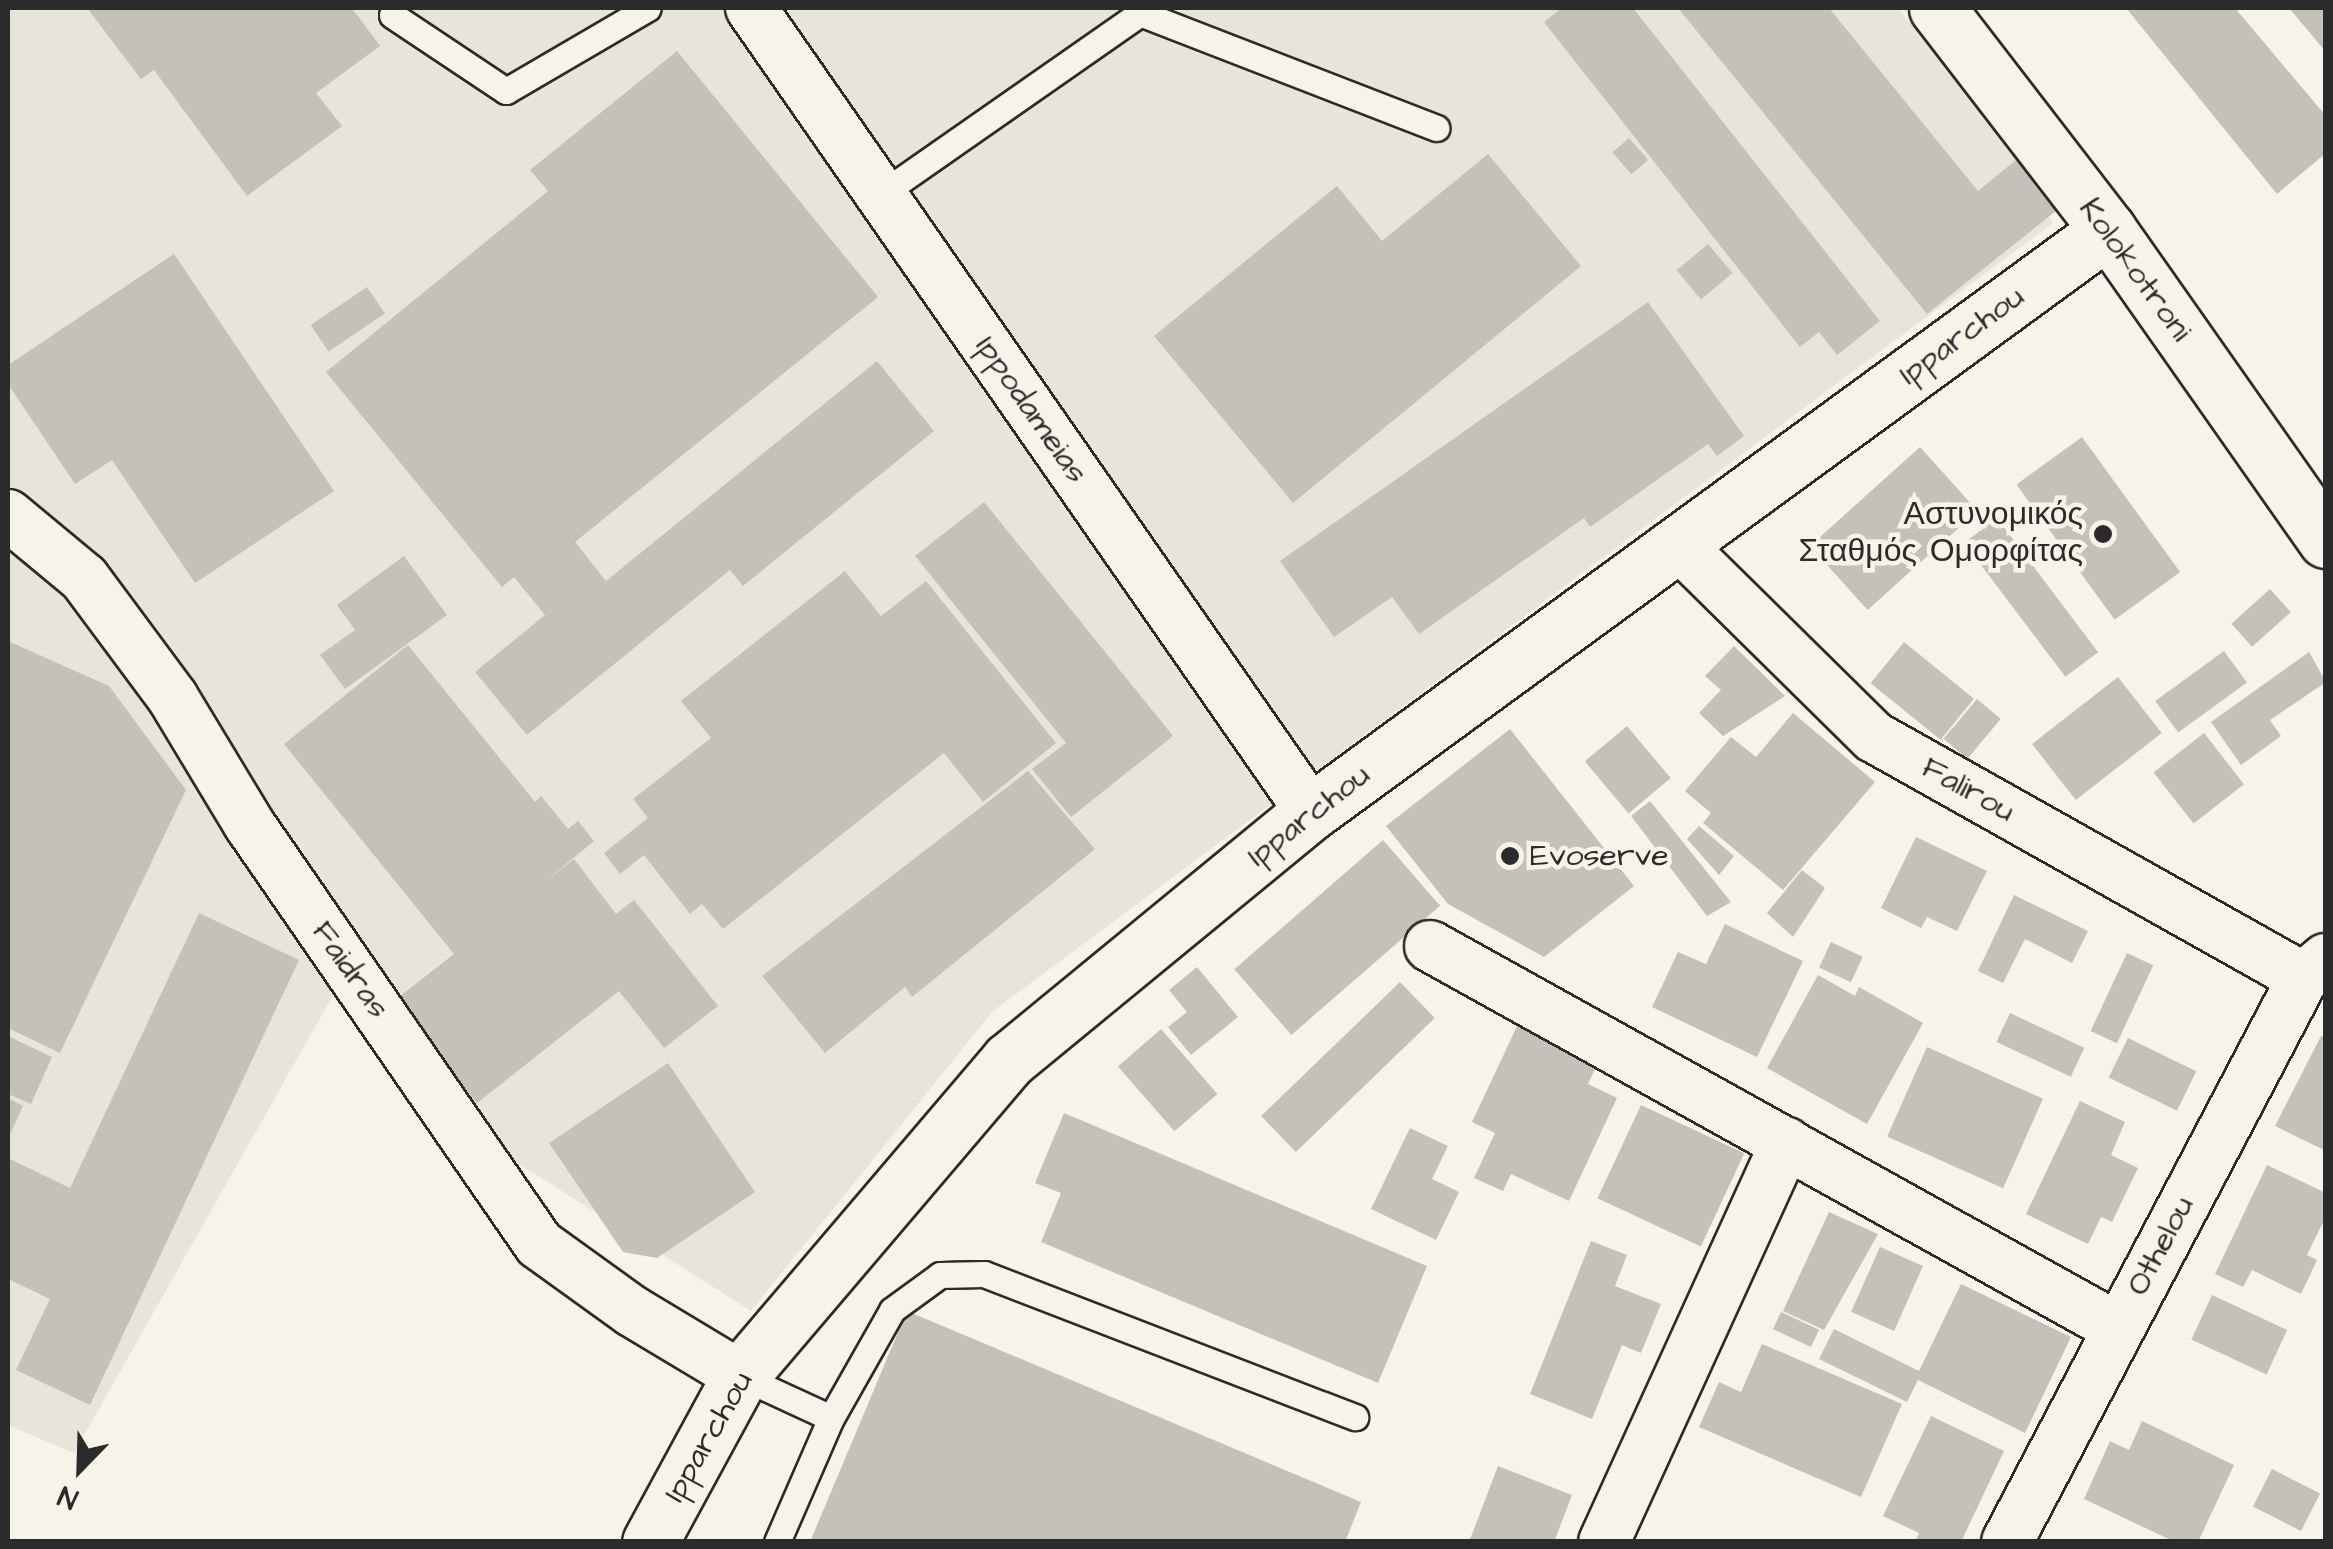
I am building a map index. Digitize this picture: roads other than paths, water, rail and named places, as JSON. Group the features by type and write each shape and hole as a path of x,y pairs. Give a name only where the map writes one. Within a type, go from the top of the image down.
{"street":[{"name":"Ippodameias","path":"752,8 1312,812"},
{"name":"Kolokotroni","path":"1936,8 2108,230 2326,540"},
{"name":"Ipparchou","path":"650,1542 740,1376 1009,1060 1312,812 2108,230"},
{"name":"Faidras","path":"8,515 84,578 173,698 249,824 539,1244 740,1376"},
{"name":"Falirou","path":"1678,544 1874,737 2314,968"},
{"path":"1430,946 2118,1328"},
{"name":"Othelou","path":"2007,1542 2118,1328 2314,968"},
{"path":"1604,1542 1786,1142"}],"lane":[{"path":"392,15 506,91 648,8"},
{"path":"881,194 1140,14 1436,128"},
{"path":"777,1542 831,1418 892,1310 940,1275 984,1274 1356,1416"},
{"path":"740,1376 831,1418"}],"place":[{"name":"Αστυνομικός Σταθμός Ομορφίτας","path":"2103,534"},
{"name":"Evoserve","path":"1510,856"}]}
